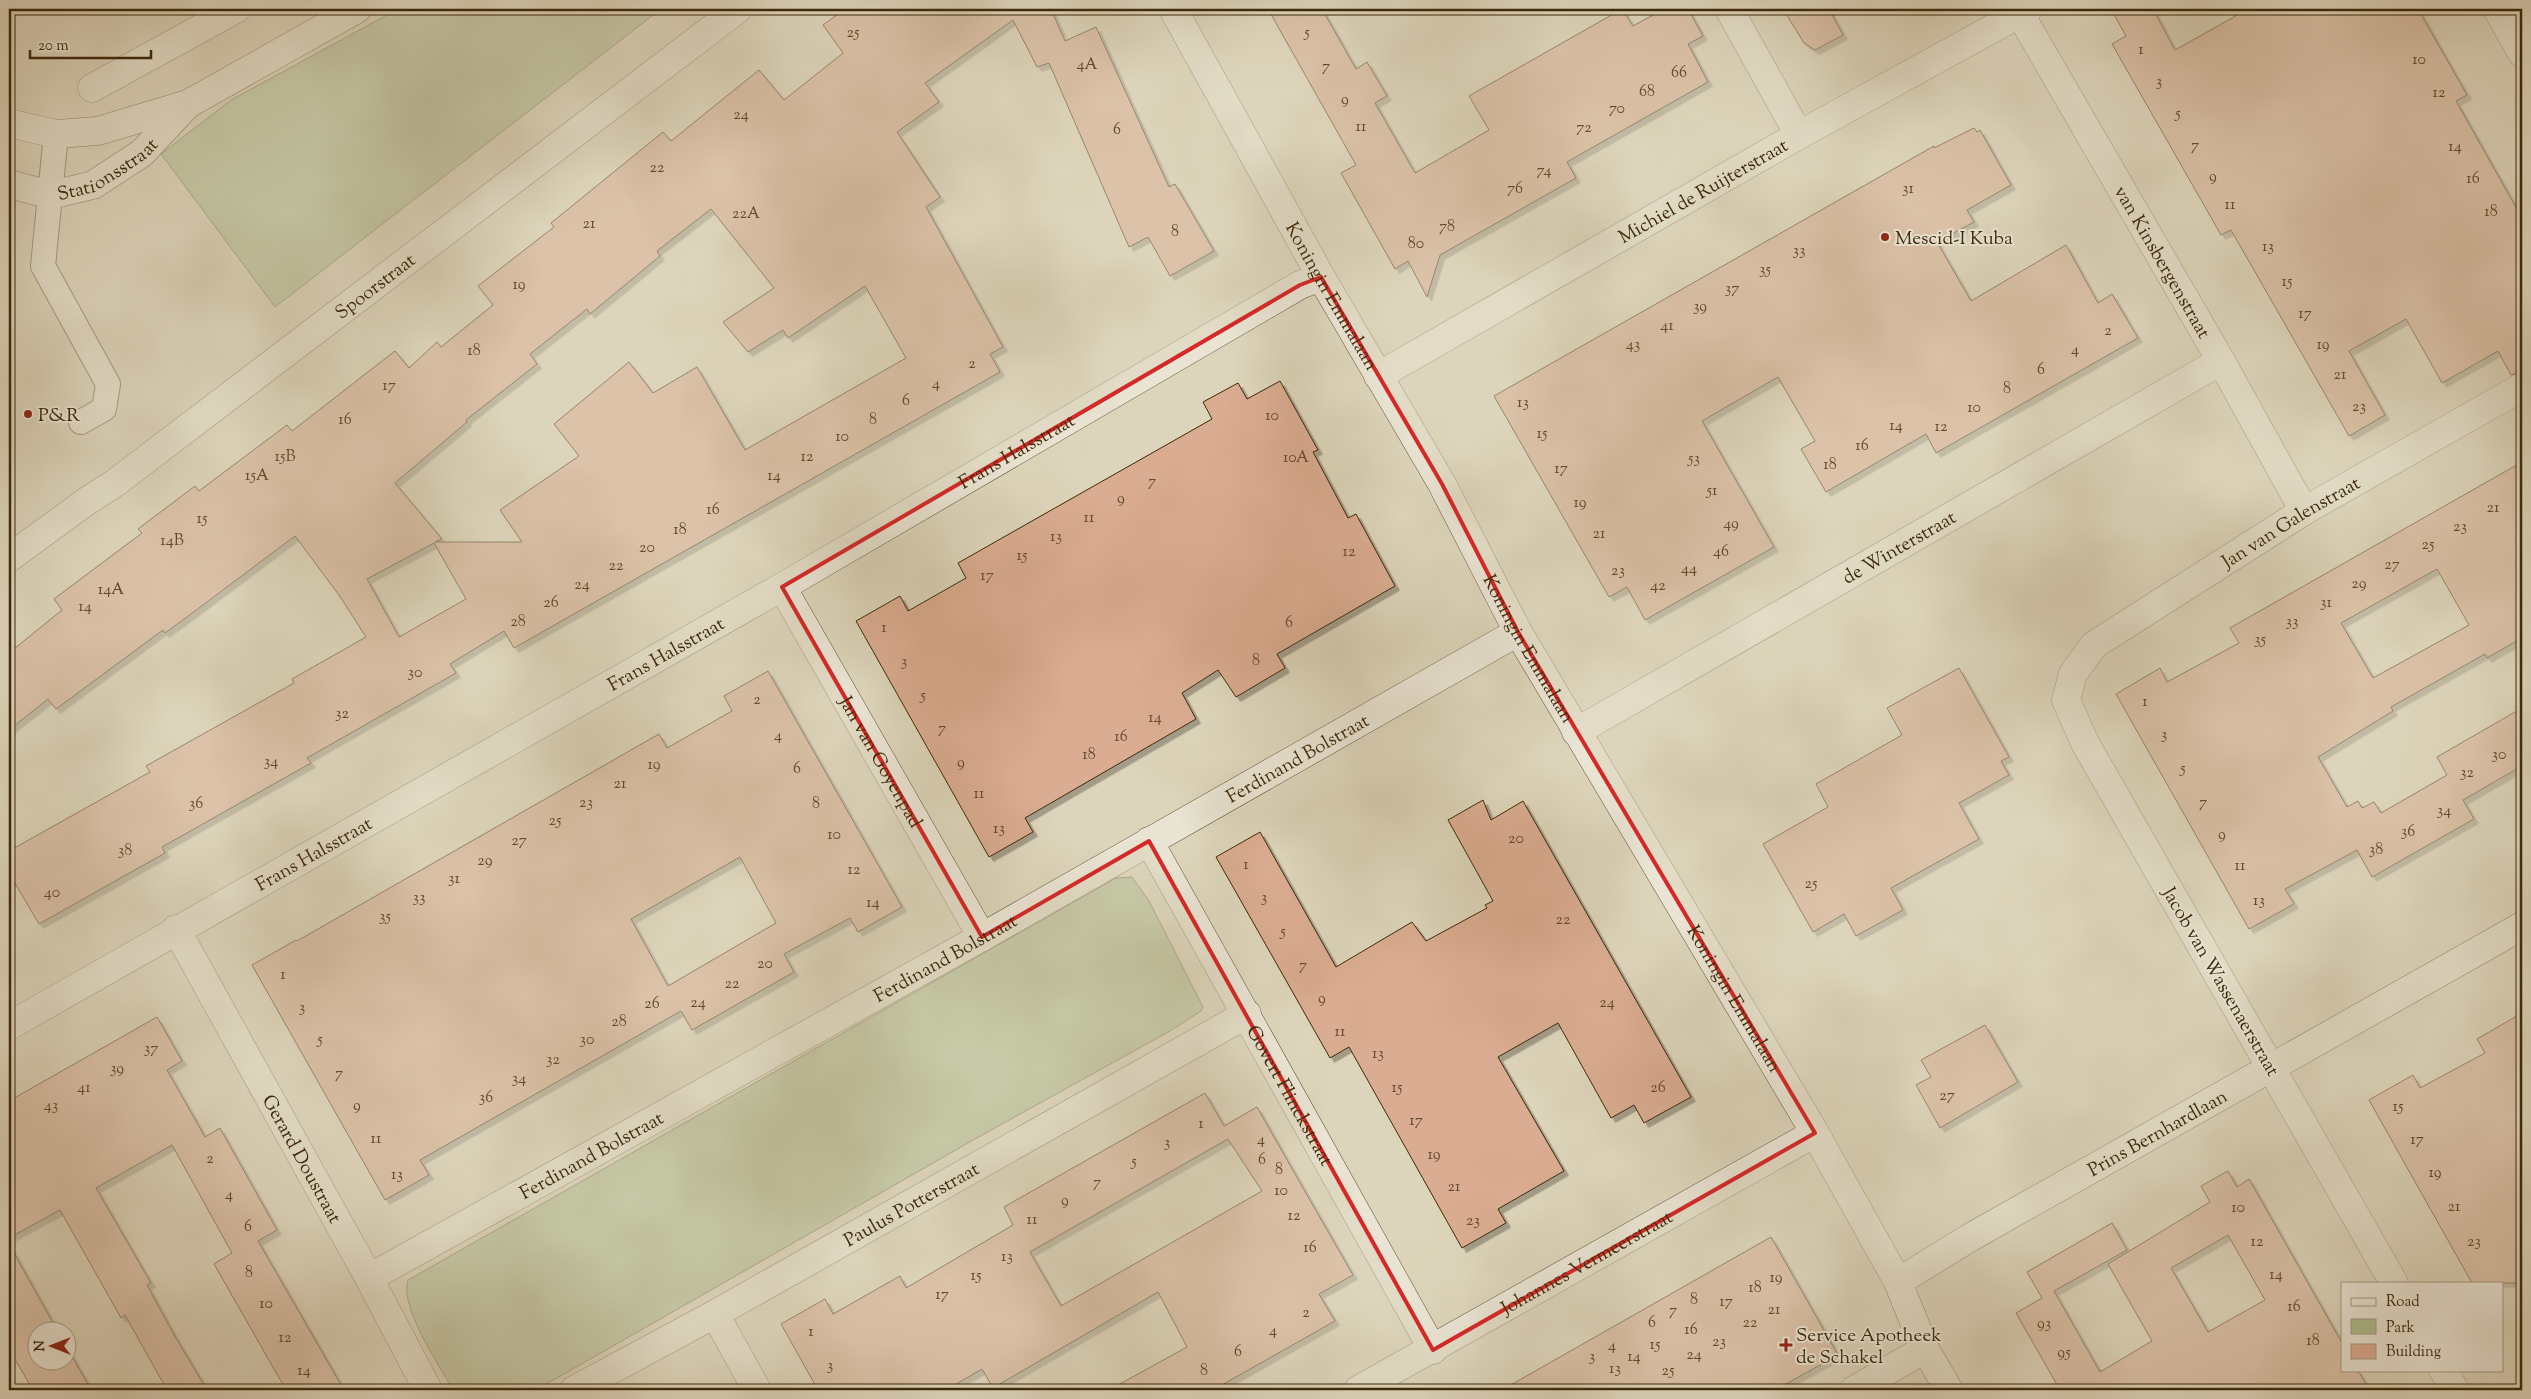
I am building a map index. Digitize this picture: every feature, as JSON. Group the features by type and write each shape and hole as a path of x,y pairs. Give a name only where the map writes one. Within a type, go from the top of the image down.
{"street":[{"path":"92,88 236,9"},
{"name":"Stationsstraat","path":"9,123 56,134 98,131 188,104 357,9"},
{"name":"Spoorstraat","path":"9,558 115,483 738,9"},
{"name":"Koningin Emmalaan","path":"1173,9 1321,277 1442,484 1518,632 1815,1133 1898,1282"},
{"path":"1729,9 1799,135"},
{"path":"2497,9 2522,53"},
{"name":"Michiel de Ruijterstraat","path":"1378,376 1799,135 2024,11"},
{"name":"van Kinsbergenstraat","path":"2024,11 2304,511"},
{"name":"Stationsstraat","path":"9,184 51,195 93,185 142,153 188,104"},
{"name":"Frans Halsstraat","path":"9,1026 782,587 1300,285 1321,277"},
{"name":"de Winterstraat","path":"1576,732 2221,361"},
{"name":"Jan van Galenstraat","path":"2073,674 2094,645 2304,511 2522,387"},
{"name":"Jan van Goyenpad","path":"782,587 982,937"},
{"name":"Ferdinand Bolstraat","path":"369,1278 982,937 1518,632"},
{"name":"Jacob van Wassenaerstraat","path":"2073,674 2066,700 2085,743 2393,1282"},
{"name":"Govert Flinckstraat","path":"1149,841 1248,1014 1432,1350"},
{"name":"Prins Bernhardlaan","path":"1898,1282 1980,1232 2522,926"},
{"name":"Gerard Doustraat","path":"176,930 369,1278 428,1390"},
{"name":"Paulus Potterstraat","path":"574,1390 715,1314 1248,1014"},
{"name":"Johannes Vermeerstraat","path":"1358,1390 1815,1133"},
{"path":"1898,1282 1925,1349 1949,1390"},
{"path":"715,1314 757,1390"},
{"path":"1854,1390 1925,1349"},
{"path":"2444,1372 2455,1390"}],"lane":[{"path":"56,134 44,266 108,384 104,409 81,422"}],"highlighted area":[{"path":"1321,277 1442,484 1518,632 1815,1133 1433,1350 1149,841 982,937 782,587 1300,285"}],"green space":[{"path":"398,9 661,9 275,307 161,154 231,100"},
{"path":"1132,877 1149,901 1203,1007 1201,1011 1170,1031 975,1139 536,1390 453,1390 430,1351 415,1320 409,1305 408,1280 1116,878"}],"building":[{"path":"845,9 1051,9 1065,41 1096,27 1169,187 1175,184 1214,251 1170,276 1148,237 1129,247 1049,63 1037,67 1013,20 925,83 939,102 897,132 940,197 926,207 1003,347 990,354 1000,372 514,648 504,631 450,664 456,673 307,758 311,763 162,847 165,853 39,924 9,873 9,851 150,772 146,766 294,683 292,679 366,637 339,595 295,536 183,620 165,633 163,630 56,709 48,699 9,730 9,653 62,610 54,599 142,533 138,529 195,486 199,491 287,425 292,431 395,351 409,368 437,342 441,347 493,305 478,286 554,227 551,223 663,132 671,141 759,70 784,100 843,53 823,25","holes":["711,209 774,288 723,322 748,352 783,330 788,338 865,286 906,358 745,450 697,367 653,393 629,362 554,424 579,456 500,510 522,542 435,542 442,539 395,483 467,422 466,420 537,364 530,354 587,309 590,314 660,256 657,251","434,543 466,599 399,637 367,579"]},
{"path":"1268,9 1322,9 1356,69 1367,62 1387,96 1375,103 1415,173 1489,130 1469,96 1622,9 1633,26 1664,9 1688,9 1703,36 1688,44 1708,82 1567,162 1576,178 1440,255 1427,297 1408,261 1395,269 1341,173 1356,165"},
{"path":"1783,9 1829,9 1843,35 1815,50 1804,43"},
{"path":"2111,9 2153,9 2175,50 2248,9 2418,9 2467,95 2456,101 2522,218 2522,371 2511,375 2498,351 2442,383 2406,319 2349,351 2385,415 2349,436 2231,230 2221,235 2112,44 2126,36"},
{"path":"1974,128 1977,132 1980,130 2011,185 1967,210 1974,222 1937,242 1971,301 2066,245 2098,303 2112,294 2138,338 1936,453 1926,434 1826,492 1801,449 1815,441 1778,377 1702,421 1774,547 1645,620 1627,587 1609,597 1494,396 1934,146 1934,148"},
{"path":"1280,381 1318,450 1313,452 1348,518 1356,514 1395,586 1277,654 1285,668 1236,697 1218,670 1182,693 1196,719 1025,818 1033,832 989,857 856,621 900,596 908,611 966,578 958,563 1212,419 1203,402 1238,383 1247,399"},
{"path":"2522,462 2522,638 2487,658 2485,654 2391,707 2393,711 2318,757 2347,807 2358,801 2362,808 2374,802 2381,813 2447,775 2437,757 2522,708 2522,766 2463,800 2474,819 2372,877 2357,850 2285,889 2294,904 2249,929 2116,694 2160,668 2167,682 2239,643 2230,628","holes":["2437,569 2469,625 2373,678 2341,623"]},
{"path":"1959,668 2009,757 2001,761 2009,775 1959,803 1979,839 1891,888 1903,910 1856,936 1844,914 1813,932 1763,844 1828,807 1816,784 1902,735 1887,708"},
{"path":"768,671 902,907 858,932 850,918 784,954 794,972 692,1030 681,1011 420,1160 429,1175 385,1200 252,965 659,734 667,748 732,711 724,696","holes":["740,857 776,923 668,986 631,919"]},
{"path":"1483,800 1491,820 1523,801 1691,1097 1644,1123 1634,1105 1611,1118 1558,1023 1498,1057 1564,1171 1498,1209 1506,1223 1462,1248 1349,1047 1330,1058 1216,857 1260,832 1336,967 1412,922 1426,941 1487,908 1485,905 1493,901 1448,820"},
{"path":"2522,1013 2522,1283 2471,1282 2369,1100 2413,1075 2420,1088 2485,1053 2477,1039"},
{"path":"157,1017 182,1061 167,1070 205,1137 220,1128 277,1230 258,1241 344,1390 286,1390 214,1264 232,1253 172,1145 96,1188 151,1283 147,1285 207,1390 167,1390 125,1315 121,1318 60,1210 9,1238 9,1101"},
{"path":"1985,1025 2018,1082 1940,1128 1916,1085 1931,1077 1921,1060"},
{"path":"1205,1093 1224,1126 1257,1107 1353,1275 1319,1294 1335,1321 1213,1390 1109,1390 1187,1347 1158,1292 993,1388 982,1369 946,1390 818,1390 781,1324 825,1299 833,1314 900,1276 906,1288 1013,1225 1004,1207","holes":["1228,1139 1262,1191 1061,1306 1030,1252"]},
{"path":"2228,1171 2237,1187 2249,1179 2341,1341 2341,1372 2359,1372 2369,1390 2060,1390 2016,1313 2042,1298 2027,1272 2112,1223 2127,1250 2054,1291 2100,1372 2152,1341 2108,1264 2210,1202 2201,1186","holes":["2228,1235 2265,1300 2208,1332 2171,1268"]},
{"path":"1771,1237 1838,1355 1775,1390 1502,1390"},
{"path":"9,1244 52,1322 28,1322 28,1372 78,1372 78,1367 91,1390 33,1390 9,1349"}],"place":[{"name":"Mescid-I Kuba","path":"1885,237"},
{"name":"P&R","path":"28,414"},
{"name":"Service Apotheek de Schakel","path":"1786,1345"}]}
